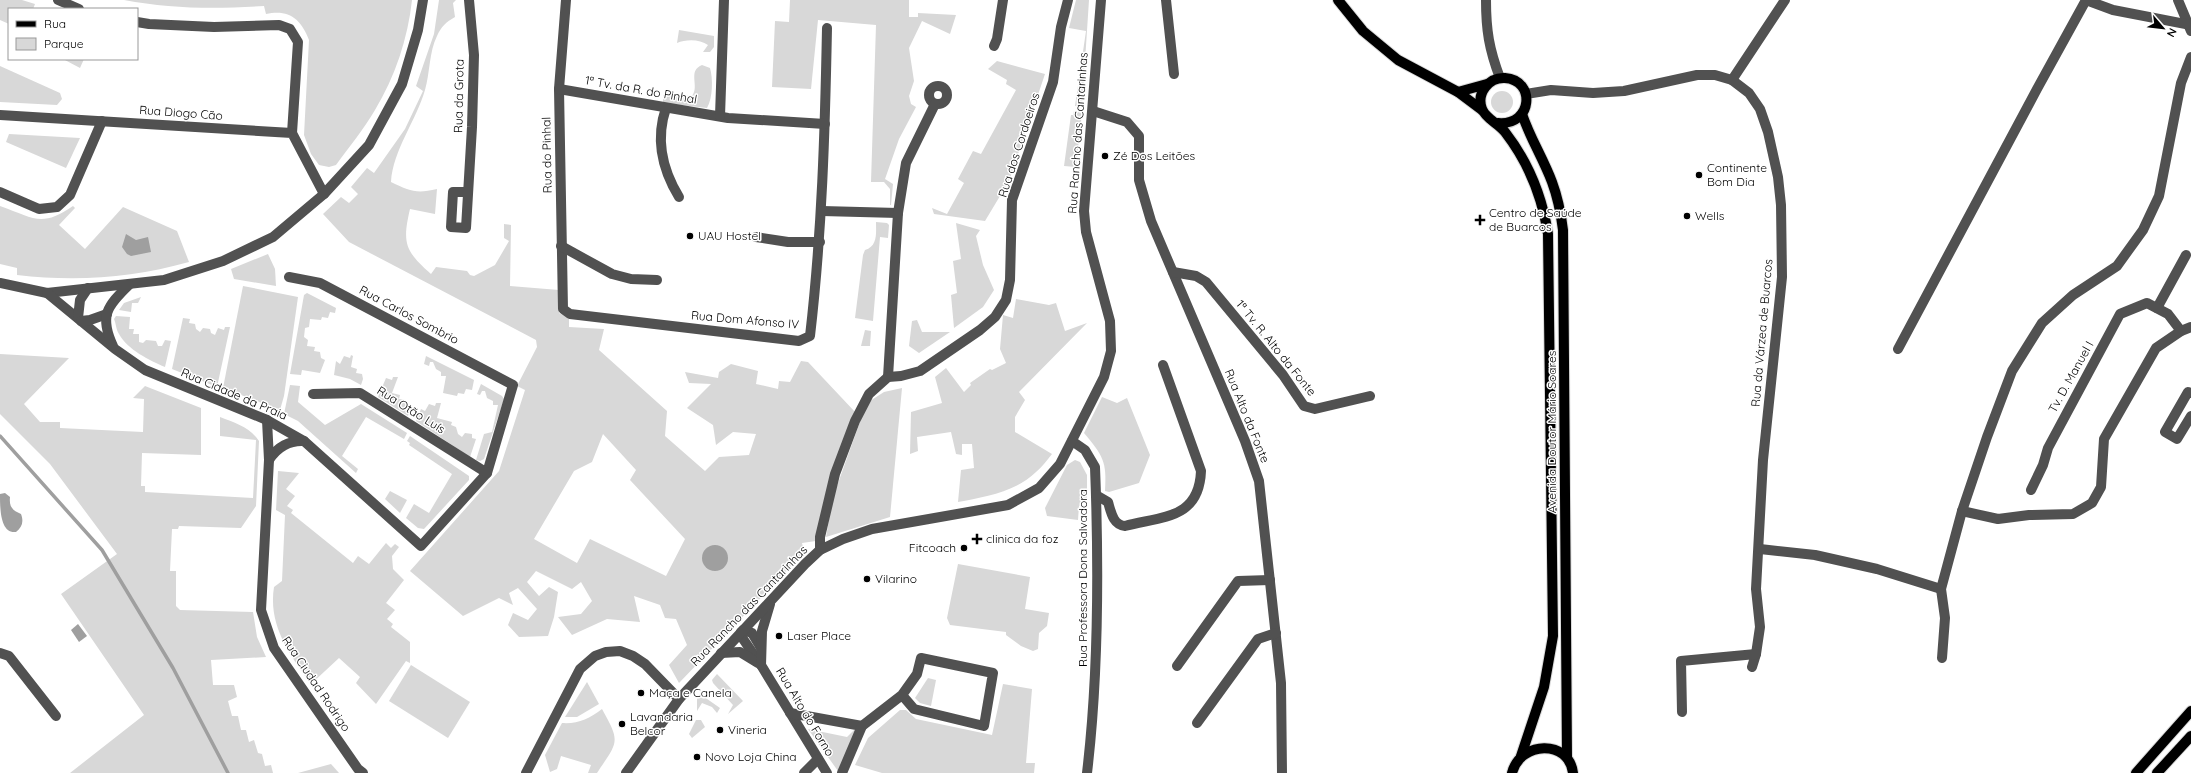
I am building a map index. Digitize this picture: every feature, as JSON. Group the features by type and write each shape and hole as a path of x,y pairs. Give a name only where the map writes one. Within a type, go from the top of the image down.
{"main road":[{"path":"1338,0 1363,31 1398,60 1458,92 1482,110 1486,116 1498,123 1512,122 1522,114 1527,101 1523,88 1513,79 1500,78 1487,84 1458,92"},
{"path":"1482,110 1481,96 1487,84"},
{"name":"Avenida Doutor Mário Soares","path":"1522,114 1533,144 1554,186 1564,230 1566,758"},
{"name":"Avenida Doutor Mário Soares","path":"1498,123 1520,152 1530,171 1541,199 1548,234 1553,636 1544,687 1521,756 1514,766 1512,773"},
{"path":"2136,773 2191,712"},
{"path":"2157,773 2191,736"},
{"path":"1521,756 1532,749 1544,748 1556,751 1566,758 1575,772"}],"street":[{"path":"58,0 77,8"},
{"path":"0,283 47,293 164,280 224,261 273,237 324,194 369,145 402,84 418,30 423,0"},
{"name":"Rua da Grota","path":"467,192 472,127 474,55 469,0"},
{"name":"Rua do Pinhal","path":"563,309 559,89 566,0"},
{"path":"724,0 720,116 825,124"},
{"path":"994,46 997,39 1003,0"},
{"name":"Rua dos Cordoeiros","path":"888,377 901,376 920,371 980,330 995,317 1006,300 1010,280 1012,200 1053,82 1061,27 1068,0"},
{"name":"Rua Rancho das Cantarinhas","path":"626,773 679,699 820,550 843,539 872,529 1008,505 1039,488 1060,464 1104,377 1111,351 1110,321 1086,232 1084,211 1101,0"},
{"path":"1166,0 1174,74"},
{"path":"1486,0 1486,31 1490,53 1500,78"},
{"path":"1732,80 1785,0"},
{"path":"1898,349 2086,0 2113,10 2190,27"},
{"path":"2178,0 2190,27"},
{"path":"138,22 214,27 279,25 290,29 298,42 292,133 324,194"},
{"name":"Rua Dom Afonso IV","path":"563,309 570,314 800,341 810,336 822,211 827,28"},
{"path":"1942,658 1945,618 1941,589 1962,510 1986,437 2012,371 2042,323 2072,295 2117,266 2143,230 2159,196 2181,83 2191,57"},
{"name":"Rua da Várzea de Buarcos","path":"1526,94 1551,90 1593,93 1624,91 1697,74 1715,75 1732,80 1749,93 1760,109 1768,132 1778,177 1781,205 1782,277 1763,460 1760,549 1756,590 1760,627 1756,654 1752,667"},
{"name":"1ª Tv. da R. do Pinhal","path":"559,89 720,116"},
{"path":"820,550 820,537 836,474 855,421 869,394 888,377 898,213 906,163 935,104"},
{"path":"666,108 662,120 662,163 669,181 679,197"},
{"name":"Rua Alto da Fonte","path":"1093,111 1128,122 1139,136 1139,180 1151,221 1245,441 1258,481 1281,683 1282,773"},
{"name":"Rua Diogo Cão","path":"0,115 292,133"},
{"path":"0,192 39,209 57,207 70,195 102,122"},
{"path":"822,211 898,213"},
{"path":"756,237 788,242 820,242"},
{"path":"561,246 612,274 631,279 657,280"},
{"path":"2181,331 2168,314 2157,308 2186,255"},
{"name":"1ª Tv. R. Alto da Fonte","path":"1172,272 1196,276 1206,282 1283,375 1304,406 1315,409 1370,396"},
{"name":"Rua Carlos Sombrio","path":"290,277 320,283 513,385 487,473"},
{"path":"92,288 80,300 80,319 90,320 108,310 128,285"},
{"path":"92,288 106,297 108,310 108,334 115,349"},
{"name":"Rua Cidade da Praia","path":"47,293 115,349 145,370 267,420 304,441 421,546 487,473"},
{"name":"Tv. D. Manuel I","path":"2031,490 2043,465 2048,448 2120,314 2147,303 2157,308"},
{"path":"1962,510 1998,519 2029,515 2073,514 2092,503 2101,486 2104,439 2156,348 2181,331 2191,327"},
{"path":"1096,495 1108,502 1114,520 1120,525 1125,526 1183,510 1195,499 1200,487 1201,471 1162,365"},
{"path":"2191,393 2188,392 2165,432 2178,439 2191,416"},
{"name":"Rua Otão Luís","path":"313,394 360,393 487,473"},
{"name":"Rua Ciudad Rodrigo","path":"267,420 270,460 261,610 274,648 358,769 364,773"},
{"path":"270,460 273,454 284,445 298,440 304,441"},
{"name":"Rua Professora Dona Salvadora","path":"1072,441 1085,450 1095,467 1098,618 1093,719 1087,773"},
{"path":"1760,549 1815,555 1861,565 1941,589"},
{"path":"1177,666 1238,581 1270,580"},
{"name":"Rua Alto do Forno","path":"761,665 761,648 765,620 774,597"},
{"path":"742,631 752,634 761,648"},
{"name":"Rua Alto do Forno","path":"742,631 741,636 761,665 827,773"},
{"path":"1197,723 1258,639 1276,634"},
{"path":"526,773 580,669 595,656 606,652 620,651 633,656 645,664 679,699"},
{"name":"Rua Alto do Forno","path":"721,653 740,652 761,665"},
{"path":"0,653 9,656 56,716"},
{"path":"1682,712 1681,661 1756,654"},
{"path":"842,773 862,726 902,694 917,674 921,658 994,673 984,726 914,709 902,694"},
{"path":"790,713 862,726"},
{"path":"804,773 818,759"}],"green space":[{"path":"0,0 22,0 35,4 33,8 8,8 8,24 0,20"},
{"path":"124,0 412,0 404,43 389,84 366,124 336,165 329,167 319,165 311,154 304,135 309,40 298,21 288,14 266,14 264,6 194,8"},
{"path":"439,0 456,0 453,3 455,17 442,27 434,42 425,90 400,147 391,182 413,191 437,189 435,214 410,209 406,238 411,252 422,266 431,274 436,267 467,271 470,275 474,276 495,265 509,241 504,238 504,224 511,225 510,286 559,290 559,313 569,318 569,327 604,329 599,350 667,411 665,436 705,471 719,457 749,455 756,434 733,432 716,445 713,425 687,408 711,384 689,383 685,372 718,378 719,372 731,364 758,371 756,384 778,389 779,381 790,382 801,361 808,362 856,413 816,541 802,543 804,553 679,683 669,665 687,645 676,619 665,618 660,605 634,596 640,622 607,619 572,635 558,617 581,614 592,601 581,582 572,589 536,571 527,582 539,596 549,587 558,592 554,617 548,636 519,637 508,625 513,613 528,620 537,609 518,588 509,593 513,605 499,598 463,616 410,571 499,471 525,390 517,386 537,347 536,340 349,242 323,214 341,197 349,203 358,194 351,187 367,168 374,173 405,129 423,91 416,86 434,34","holes":["603,434 636,470 630,480 685,539 666,576 590,539 577,563 534,539 574,471 592,462"]},
{"path":"790,0 909,0 909,17 918,17 918,13 956,15 950,34 922,21 909,48 914,81 909,96 911,104 916,107 899,139 885,179 893,184 891,205 890,189 884,182 871,182 876,25 818,20 811,89 772,87 775,21 789,22"},
{"path":"1076,0 1089,0 1082,107 1075,106 1086,31 1069,28"},
{"path":"679,30 714,36 714,47 710,52 703,52 708,45 705,43 689,40 677,43"},
{"path":"65,60 84,60 80,68"},
{"path":"997,61 1045,74 1009,181 985,221 934,214 932,208 947,214 964,183 958,179 973,151 981,154 1016,90 1006,84 1007,80 988,69"},
{"path":"702,65 710,68 712,77 712,88 707,108 663,103 663,95 692,96 695,88 695,71"},
{"path":"0,66 60,93 62,99 57,105 0,102"},
{"path":"1502,91 1510,94 1513,102 1510,110 1502,113 1494,110 1491,102 1494,94"},
{"path":"1074,111 1082,113 1076,167 1064,166 1071,115 1073,115"},
{"path":"9,134 80,138 66,168 6,142"},
{"path":"0,206 30,217 45,219 62,213 73,206 75,208 59,225 85,249 123,207 177,231 189,262 146,272 104,277 61,278 17,275 17,268 0,264"},
{"path":"876,222 887,223 889,225 888,238 880,237 873,321 855,318 863,255 865,250 874,242 876,235"},
{"path":"956,223 980,230 976,236 983,265 994,290 983,307 954,328 951,295 957,293 953,261 961,259"},
{"path":"268,254 275,269 276,286 234,279 231,269"},
{"path":"243,286 298,297 284,396 280,410 223,388"},
{"path":"307,293 336,308 335,313 330,312 328,318 322,317 321,320 310,319 309,327 305,328 304,337 308,340 307,346 315,347 314,351 320,352 321,358 325,360 320,373 302,370 301,375 290,374 304,295"},
{"path":"141,297 138,303 132,303 131,312 119,310 124,303"},
{"path":"1016,299 1049,305 1056,303 1065,331 1087,323 1019,392 1025,400 1015,417 1015,432 1052,454 1038,470 1028,479 1019,484 999,493 958,502 961,470 974,468 972,444 962,444 962,455 956,454 951,432 917,437 918,451 910,454 911,412 942,403 935,377 946,368 964,392 971,385 970,383 990,369 992,370 1006,363 1000,349 1003,315 1013,318"},
{"path":"116,316 130,317 129,329 134,329 133,334 139,334 139,342 143,343 146,340 156,341 158,346 162,346 165,340 171,341 165,367 133,350 123,340 117,331 114,319"},
{"path":"183,318 190,319 189,323 195,324 196,329 200,332 203,328 210,329 211,333 215,335 218,328 224,330 225,327 230,327 217,387 172,369"},
{"path":"917,320 922,332 950,332 919,353 909,346 912,321"},
{"path":"865,330 871,331 870,346 861,346"},
{"path":"0,354 69,358 24,404 40,422 60,422 60,428 143,432 144,399 133,398 145,386 201,408 201,455 142,453 141,486 145,486 145,492 253,498 256,440 220,436 220,417 247,429 259,441 256,506 241,528 179,526 178,529 172,529 170,571 176,571 176,606 180,610 253,612 257,637 266,657 211,660 213,685 234,685 237,697 228,701 232,716 238,716 241,730 246,730 249,742 254,740 258,753 262,754 265,766 271,765 273,773 70,773 144,715 61,594 117,554 50,464 0,414"},
{"path":"351,355 353,356 351,367 357,369 356,373 362,374 363,379 361,385 350,379 334,375 336,361 340,364 344,356 350,358"},
{"path":"426,356 474,380 472,390 466,389 464,394 458,393 457,396 443,393 446,376 441,376 441,372 436,369 433,362 430,362 429,366 424,364"},
{"path":"393,377 398,377 392,393 400,395 399,399 405,400 406,405 410,408 408,416 378,397 386,378 392,380"},
{"path":"481,384 502,396 504,399 484,459 480,461 476,460 484,434 492,432 498,405 493,405 493,401 487,398 485,391 482,391 480,395 477,394"},
{"path":"290,385 300,386 298,402 325,425 361,404 407,433 404,439 366,417 342,456 358,469 356,473 298,421 284,414"},
{"path":"902,388 890,517 826,537 833,497 861,419 870,401 884,392"},
{"path":"1102,397 1117,403 1127,398 1150,455 1139,483 1109,492 1105,491 1105,473 1100,454 1084,433"},
{"path":"436,403 441,403 437,418 452,422 451,425 456,427 458,434 462,437 465,433 472,434 472,438 476,439 470,457 416,421 421,409 425,411 429,404 435,406"},
{"path":"410,436 469,476 469,480 424,529 418,528 406,518 414,504 429,513 452,474 409,445 410,443 407,441"},
{"path":"1075,460 1080,462 1087,475 1087,500 1079,506 1078,520 1047,516 1045,508 1067,465"},
{"path":"278,471 299,473 286,489 295,496 287,506 293,510 291,513 353,563 358,556 369,564 386,543 391,548 395,544 399,547 392,556 393,569 404,580 386,603 395,610 387,619 393,624 391,627 410,642 410,663 406,661 376,704 356,683 360,677 339,658 311,684 295,662 282,638 274,614 273,601 274,587 282,581 285,515 276,510"},
{"path":"390,491 407,500 400,513 385,499"},
{"path":"958,564 1030,577 1025,609 1049,613 1047,626 1039,633 1038,649 1033,651 1021,646 1006,635 1006,632 950,625 947,618"},
{"path":"411,665 470,702 448,738 389,701"},
{"path":"717,674 743,701 728,714 733,705 713,683 712,680"},
{"path":"928,678 936,680 931,706 920,703 915,698"},
{"path":"587,682 599,704 577,717 565,717"},
{"path":"1003,684 1032,689 1026,763 1035,763 1034,773 882,773 855,765 868,738 900,710 906,710 916,719 992,735"},
{"path":"700,694 720,708 717,713 712,707 702,703 697,711 697,699"},
{"path":"602,709 612,729 614,742 613,748 597,773 588,773 591,765 561,756 557,769 550,772 545,755 562,723 573,723 583,720 593,716"},
{"path":"696,720 701,720 705,727 692,738 689,734"},
{"path":"808,729 847,737 854,730 856,730 838,771"},
{"path":"331,764 339,773 298,773"}],"shaded area":[{"path":"126,234 136,240 148,237 151,252 131,256 127,254 122,247"},
{"path":"5,493 10,497 12,508 21,514 22,517 22,524 16,532 11,532 7,529 2,519 0,494"},
{"path":"715,545 724,549 728,558 724,567 715,571 706,567 702,558 706,549"},
{"path":"78,624 87,636 79,642 71,630"}],"waterway":[{"path":"0,436 102,550 173,668 228,773"}],"place":[{"name":"Zé Dos Leitões","path":"1105,156"},
{"name":"Continente Bom Dia","path":"1699,175"},
{"name":"Wells","path":"1687,216"},
{"name":"Centro de Saúde de Buarcos","path":"1480,220"},
{"name":"UAU Hostel","path":"690,236"},
{"name":"clinica da foz","path":"977,539"},
{"name":"Fitcoach","path":"964,548"},
{"name":"Vilarino","path":"867,579"},
{"name":"Laser Place","path":"779,636"},
{"name":"Maça e Canela","path":"641,693"},
{"name":"Lavandaria Belcor","path":"622,724"},
{"name":"Vineria","path":"720,730"},
{"name":"Novo Loja China","path":"697,757"}]}
